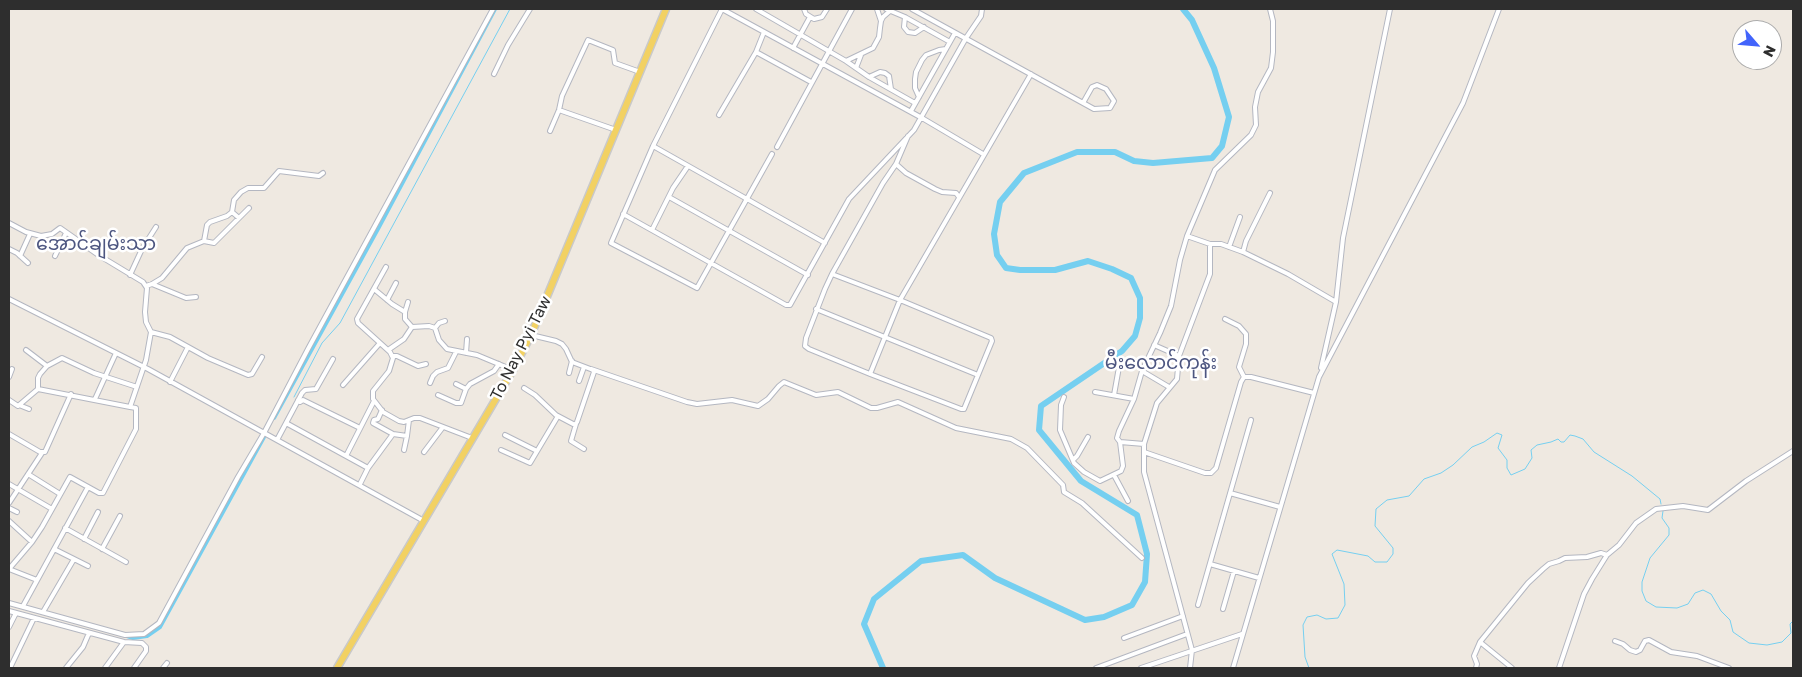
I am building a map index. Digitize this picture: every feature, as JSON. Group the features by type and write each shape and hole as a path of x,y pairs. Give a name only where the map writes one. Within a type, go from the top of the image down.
{"main road":[{"name":"To Nay Pyi Taw","path":"337,668 532,335 666,9"}],"street":[{"path":"9,603 125,635 144,634 154,628 162,618 238,477 265,434 321,324 492,9"},
{"path":"494,74 508,45 530,9"},
{"path":"772,154 698,287 696,288 614,246 612,243 612,239 653,146 722,9 910,111 984,154"},
{"path":"756,9 829,49 869,77 915,103"},
{"path":"804,9 810,17 814,18 822,17 827,9"},
{"path":"776,147 852,9"},
{"path":"877,9 881,21"},
{"path":"846,61 873,48 879,36 881,21 888,9 950,42"},
{"path":"912,9 1083,103 1096,109 1110,108 1114,102 1106,89 1097,85 1092,87 1083,103"},
{"path":"623,214 788,306 808,275 849,198 908,136 922,118 966,38 981,16 982,9"},
{"path":"1064,397 1061,405 1060,430 1074,464 1084,472 1100,480 1121,471 1123,466 1120,442 1117,438 1170,306 1187,236 1215,170 1251,135 1256,125 1255,107 1258,92 1272,68 1273,21 1270,9"},
{"path":"1233,668 1319,377 1336,302 1343,238 1390,9"},
{"path":"1319,377 1463,103 1498,9"},
{"path":"793,48 810,17"},
{"path":"905,17 904,27 908,32 915,33 924,27"},
{"path":"719,116 756,52 764,32"},
{"path":"910,111 955,33"},
{"path":"550,131 559,110 562,96 588,40 613,50 615,63 640,72"},
{"path":"919,97 915,88 914,78 922,60 926,54 946,49"},
{"path":"756,52 812,82"},
{"path":"856,68 860,55"},
{"path":"869,77 880,72 885,73 889,76 891,89"},
{"path":"870,374 900,300 1031,74"},
{"path":"559,110 616,130"},
{"path":"832,274 991,338 992,342 965,408 962,410 805,346 816,309 832,274 896,164 908,136"},
{"path":"653,146 825,243"},
{"path":"896,164 906,174 935,189 942,192 956,193 959,196"},
{"path":"652,230 669,196 688,166"},
{"path":"204,241 206,228 209,223 232,212 234,200 238,194 248,188 264,188 279,171 319,176 323,173"},
{"path":"1243,252 1246,241 1270,194"},
{"path":"669,196 808,275"},
{"path":"146,286 162,278 187,248 204,241 214,243 249,208"},
{"path":"232,212 239,218"},
{"path":"1229,247 1240,217"},
{"path":"9,222 30,234 46,236 60,228 146,286"},
{"path":"130,275 142,249 156,226"},
{"path":"55,256 66,233"},
{"path":"20,256 30,234"},
{"path":"1187,236 1210,244 1221,244 1243,252 1288,274 1336,302"},
{"path":"1190,668 1192,650 1144,472 1144,444 1157,403 1177,379 1179,356 1210,274 1210,244"},
{"path":"9,249 28,263"},
{"path":"386,267 357,320 392,356 393,361 389,371 373,391 374,401 382,410 399,421 404,422 420,418 472,438"},
{"path":"387,300 396,283"},
{"path":"152,284 186,298 196,297"},
{"path":"130,407 148,355 151,332 146,322 146,286"},
{"path":"374,289 405,312"},
{"path":"9,299 116,353 360,484 424,521"},
{"path":"408,302 405,319 412,327"},
{"path":"816,309 978,375"},
{"path":"1226,319 1239,326 1246,334 1246,344 1239,367 1244,377"},
{"path":"435,328 439,323 445,321"},
{"path":"412,327 429,326 435,328"},
{"path":"388,350 404,340 412,327"},
{"path":"435,328 444,347 499,364 512,370"},
{"path":"151,332 166,336 208,358 248,375 252,374 262,357"},
{"path":"532,335 562,344 572,361 584,367 687,402 697,404 732,400 758,406 768,399 784,382 816,396 838,392 871,408 898,402 956,428 1011,439 1027,448 1063,485 1064,492 1082,503 1142,558"},
{"path":"466,353 467,339"},
{"path":"343,385 380,343"},
{"path":"1154,344 1179,356"},
{"path":"170,382 188,347"},
{"path":"26,350 47,366"},
{"path":"430,382 438,372 448,368 456,352"},
{"path":"95,399 116,353"},
{"path":"392,356 418,366 426,364"},
{"path":"19,405 38,389 39,376 47,366 53,364 57,359 64,358 104,377 137,387"},
{"path":"277,440 304,390 316,388 333,359"},
{"path":"569,373 572,361"},
{"path":"438,395 458,404 472,382 494,371 499,364"},
{"path":"579,381 584,367"},
{"path":"1114,395 1119,367"},
{"path":"9,377 12,369"},
{"path":"584,449 571,441 594,372 591,369"},
{"path":"1142,372 1169,387"},
{"path":"1244,377 1314,393"},
{"path":"1144,452 1205,473 1211,473 1216,468 1244,377"},
{"path":"456,384 466,389"},
{"path":"524,388 535,395 558,416 572,424 576,424"},
{"path":"37,580 9,569 32,542 70,477 102,493 136,429 136,408 38,389"},
{"path":"1095,392 1134,399"},
{"path":"9,503 42,452 45,452 71,394"},
{"path":"9,400 15,405 29,409"},
{"path":"298,400 301,402 303,400 360,428"},
{"path":"346,456 374,401"},
{"path":"382,410 378,420 374,420 373,423 393,434 408,436"},
{"path":"501,450 529,463 558,416"},
{"path":"404,450 408,436 409,420"},
{"path":"1198,605 1251,420"},
{"path":"286,423 368,468"},
{"path":"424,452 443,427"},
{"path":"360,484 368,468 393,434"},
{"path":"9,435 42,452"},
{"path":"505,435 537,451"},
{"path":"1073,460 1088,438"},
{"path":"1120,442 1144,444"},
{"path":"1559,668 1584,594 1608,555 1619,545 1636,523 1656,509 1683,506 1708,510 1746,481 1793,451"},
{"path":"28,474 60,494"},
{"path":"1114,475 1128,501"},
{"path":"9,484 52,509"},
{"path":"22,606 88,487"},
{"path":"1230,493 1280,507"},
{"path":"9,508 17,512"},
{"path":"84,539 98,512"},
{"path":"102,549 120,516"},
{"path":"9,521 32,542"},
{"path":"65,528 126,562"},
{"path":"54,549 88,566"},
{"path":"1476,668 1477,664 1474,656 1480,642 1528,583 1549,564 1565,558 1588,557 1601,553 1608,555"},
{"path":"43,612 74,559"},
{"path":"1210,564 1259,578"},
{"path":"1223,610 1234,571"},
{"path":"9,611 124,642 142,643 147,650 134,668"},
{"path":"9,627 16,613"},
{"path":"1124,638 1183,616"},
{"path":"10,668 34,618"},
{"path":"66,668 83,647 89,633"},
{"path":"1096,668 1187,634"},
{"path":"1141,668 1242,634"},
{"path":"1615,641 1636,652 1640,650 1645,641 1649,640 1671,652 1697,656 1729,668"},
{"path":"105,668 124,642"},
{"path":"1480,642 1512,668"},
{"path":"163,668 167,663"}],"waterway":[{"path":"274,418 379,227 495,9"},
{"path":"294,397 322,343 340,323 510,9"},
{"path":"883,668 864,624 874,599 921,561 963,555 995,578 1085,620 1104,617 1132,605 1145,582 1147,554 1137,515 1081,481 1039,430 1041,406 1122,351 1135,336 1140,318 1140,298 1131,278 1088,261 1055,270 1006,268 997,255 994,234 1000,202 1024,173 1077,152 1115,152 1134,161 1153,163 1212,158 1222,146 1229,117 1214,68 1192,20 1183,9"},
{"path":"1309,668 1305,657 1303,625 1307,617 1317,615 1326,619 1338,618 1345,605 1344,584 1332,554 1337,550 1368,556 1375,562 1387,562 1393,554 1393,548 1375,526 1376,509 1387,500 1409,496 1424,479 1441,473 1453,465 1472,447 1484,442 1497,433 1502,435 1498,448 1507,460 1507,468 1511,475 1525,469 1532,458 1531,450 1537,445 1558,439 1564,442 1570,435 1583,439 1594,452 1632,476 1660,499 1661,504"},
{"path":"124,635 133,638 147,636 160,627 264,437"},
{"path":"1663,511 1662,518 1669,528 1669,535 1650,558 1642,582 1642,591 1646,601 1656,607 1677,608 1688,604 1695,593 1703,590 1711,594 1721,611 1730,620 1733,632 1749,643 1767,645 1782,642 1791,633 1790,624 1793,621"}],"district":[{"name":"အောင်ချမ်းသာ","path":"96,244"},
{"name":"မီးလောင်ကုန်း","path":"1161,363"}]}
